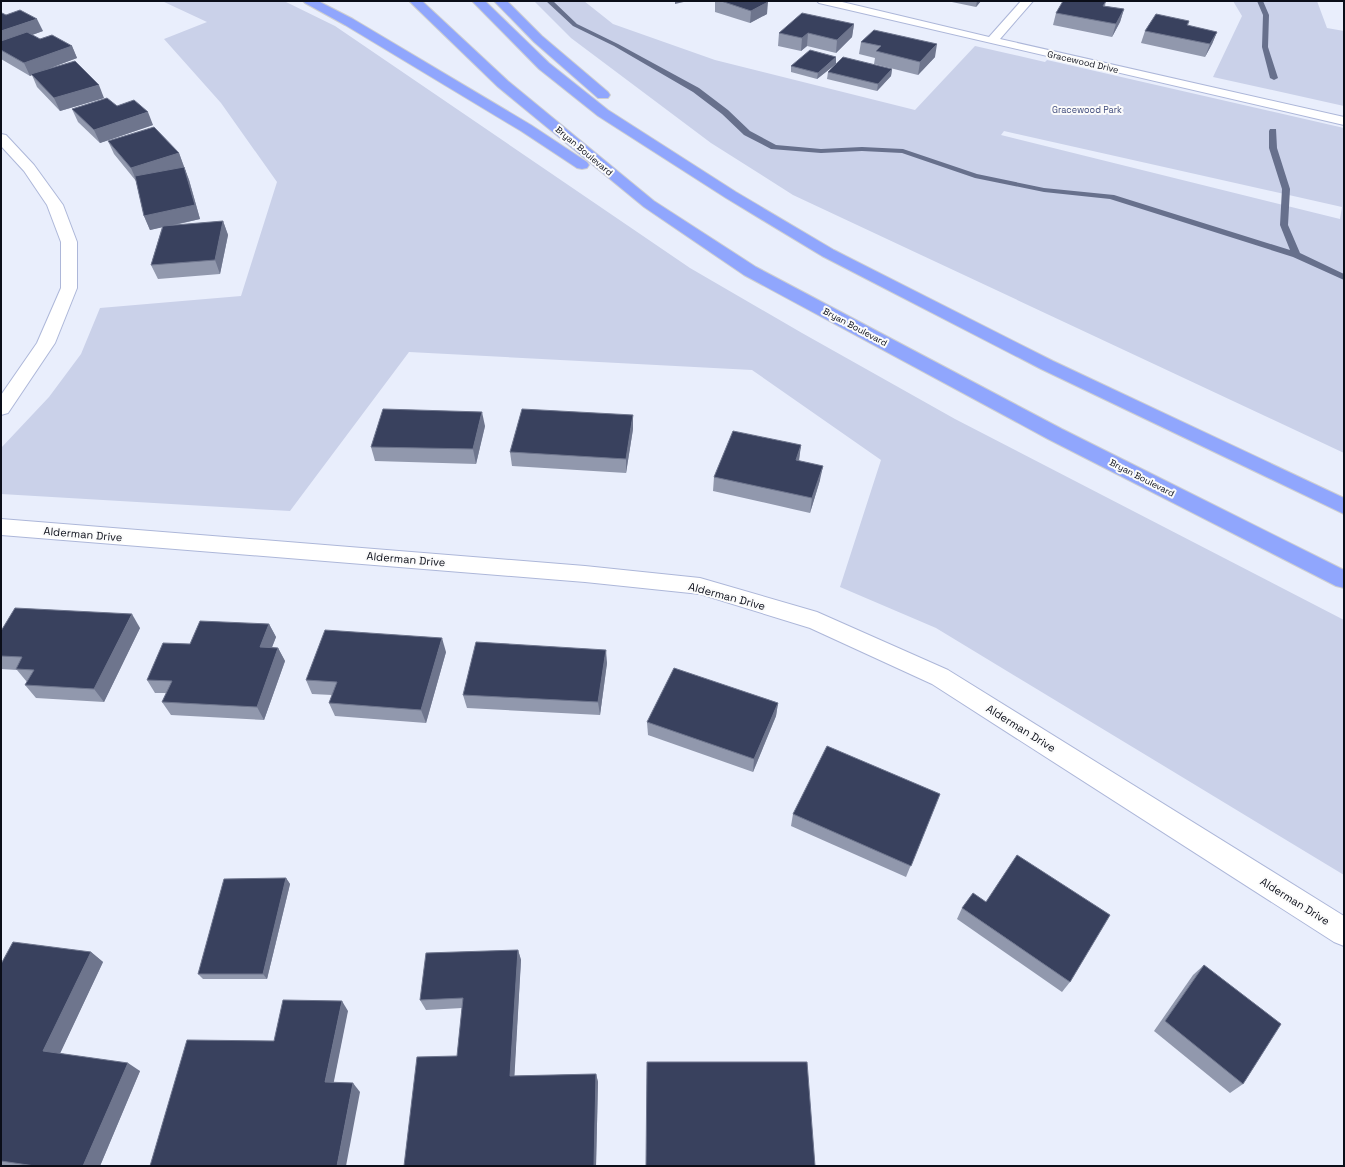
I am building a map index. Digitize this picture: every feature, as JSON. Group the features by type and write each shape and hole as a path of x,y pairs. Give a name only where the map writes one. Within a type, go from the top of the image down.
{"highway":[{"path":"308,1 349,22 526,128 601,177 649,204"},
{"name":"Bryan Boulevard","path":"415,1 503,84 649,204 750,271 1055,434 1344,580"},
{"path":"478,1 544,66 603,114 730,195 853,266 1047,365 1344,507"},
{"path":"500,1 538,39 615,105 627,129"}],"street":[{"name":"Gracewood Drive","path":"823,1 992,42 1344,122"},
{"path":"992,42 1027,1"},
{"path":"1,138 29,168 55,205 69,242 69,288 46,344 1,409"},
{"name":"Alderman Drive","path":"1,527 585,574 700,586 809,618 940,677 1344,932"}],"green space":[{"path":"162,1 284,1 335,26 690,268 955,419 1344,620 1344,875 936,628 840,587 881,460 752,370 409,352 290,511 1,494 1,448 49,397 81,354 100,308 241,296 277,182 221,103 164,39 207,22"},
{"name":"Gracewood Park","path":"534,1 584,1 613,24 715,60 915,110 975,46 1045,62 1047,60 1344,128 1344,453 793,195 711,143 571,38","holes":["1004,131 1342,207 1340,219 1001,135"]},
{"path":"1233,1 1317,1 1327,28 1344,31 1344,106 1213,77 1242,16"}],"building":[{"path":"721,1 766,1 768,2 751,11"},
{"path":"1063,1 1106,1 1103,6 1124,9 1116,24 1056,13"},
{"path":"20,10 37,19 1,31 1,14 6,15"},
{"path":"802,13 854,24 837,40 808,33 802,38 779,33"},
{"path":"1156,14 1189,21 1187,25 1217,32 1210,44 1145,31"},
{"path":"874,30 937,44 920,62 876,51 881,46 861,42"},
{"path":"27,32 40,39 52,35 72,46 24,63 1,50 1,41"},
{"path":"810,50 836,57 818,73 791,66"},
{"path":"843,57 892,69 878,84 828,72"},
{"path":"75,61 99,85 54,98 31,74"},
{"path":"107,98 117,106 134,100 148,112 94,130 72,109"},
{"path":"154,127 179,153 131,168 108,141"},
{"path":"184,167 195,205 144,216 135,176"},
{"path":"223,221 215,260 151,265 163,226"},
{"path":"383,409 482,412 473,449 371,447"},
{"path":"522,409 633,415 626,459 510,452"},
{"path":"733,431 801,445 796,460 823,466 812,498 714,477"},
{"path":"15,608 132,614 94,689 25,685 34,670 16,669 22,657 1,656 1,631"},
{"path":"200,621 269,624 260,647 278,648 257,707 162,702 172,681 147,680 163,643 190,644"},
{"path":"325,630 442,638 421,710 329,703 337,682 306,680"},
{"path":"476,642 606,650 598,702 463,695"},
{"path":"674,668 778,703 754,759 647,722"},
{"path":"827,746 940,794 911,866 793,814"},
{"path":"1017,855 1110,915 1070,982 962,908 973,893 986,902"},
{"path":"286,878 263,974 198,974 224,879"},
{"path":"13,942 91,952 43,1051 128,1063 83,1166 35,1166 1,1161 1,964"},
{"path":"518,950 510,1076 596,1074 594,1166 404,1166 417,1057 457,1056 463,998 420,1000 426,953"},
{"path":"1204,965 1281,1024 1243,1084 1165,1021"},
{"path":"283,1000 342,1001 325,1082 353,1083 337,1166 150,1166 187,1040 274,1041"},
{"path":"647,1062 807,1062 815,1166 646,1166"}],"waterway":[{"path":"549,1 575,25 616,45 696,90 725,112 747,133 774,147 821,151 862,149 903,151 975,176 1044,190 1111,197 1296,255"},
{"path":"1260,1 1266,15 1265,47 1274,78"},
{"path":"1273,131 1273,148 1286,189 1284,225 1296,255"},
{"path":"1296,255 1344,277"}]}
